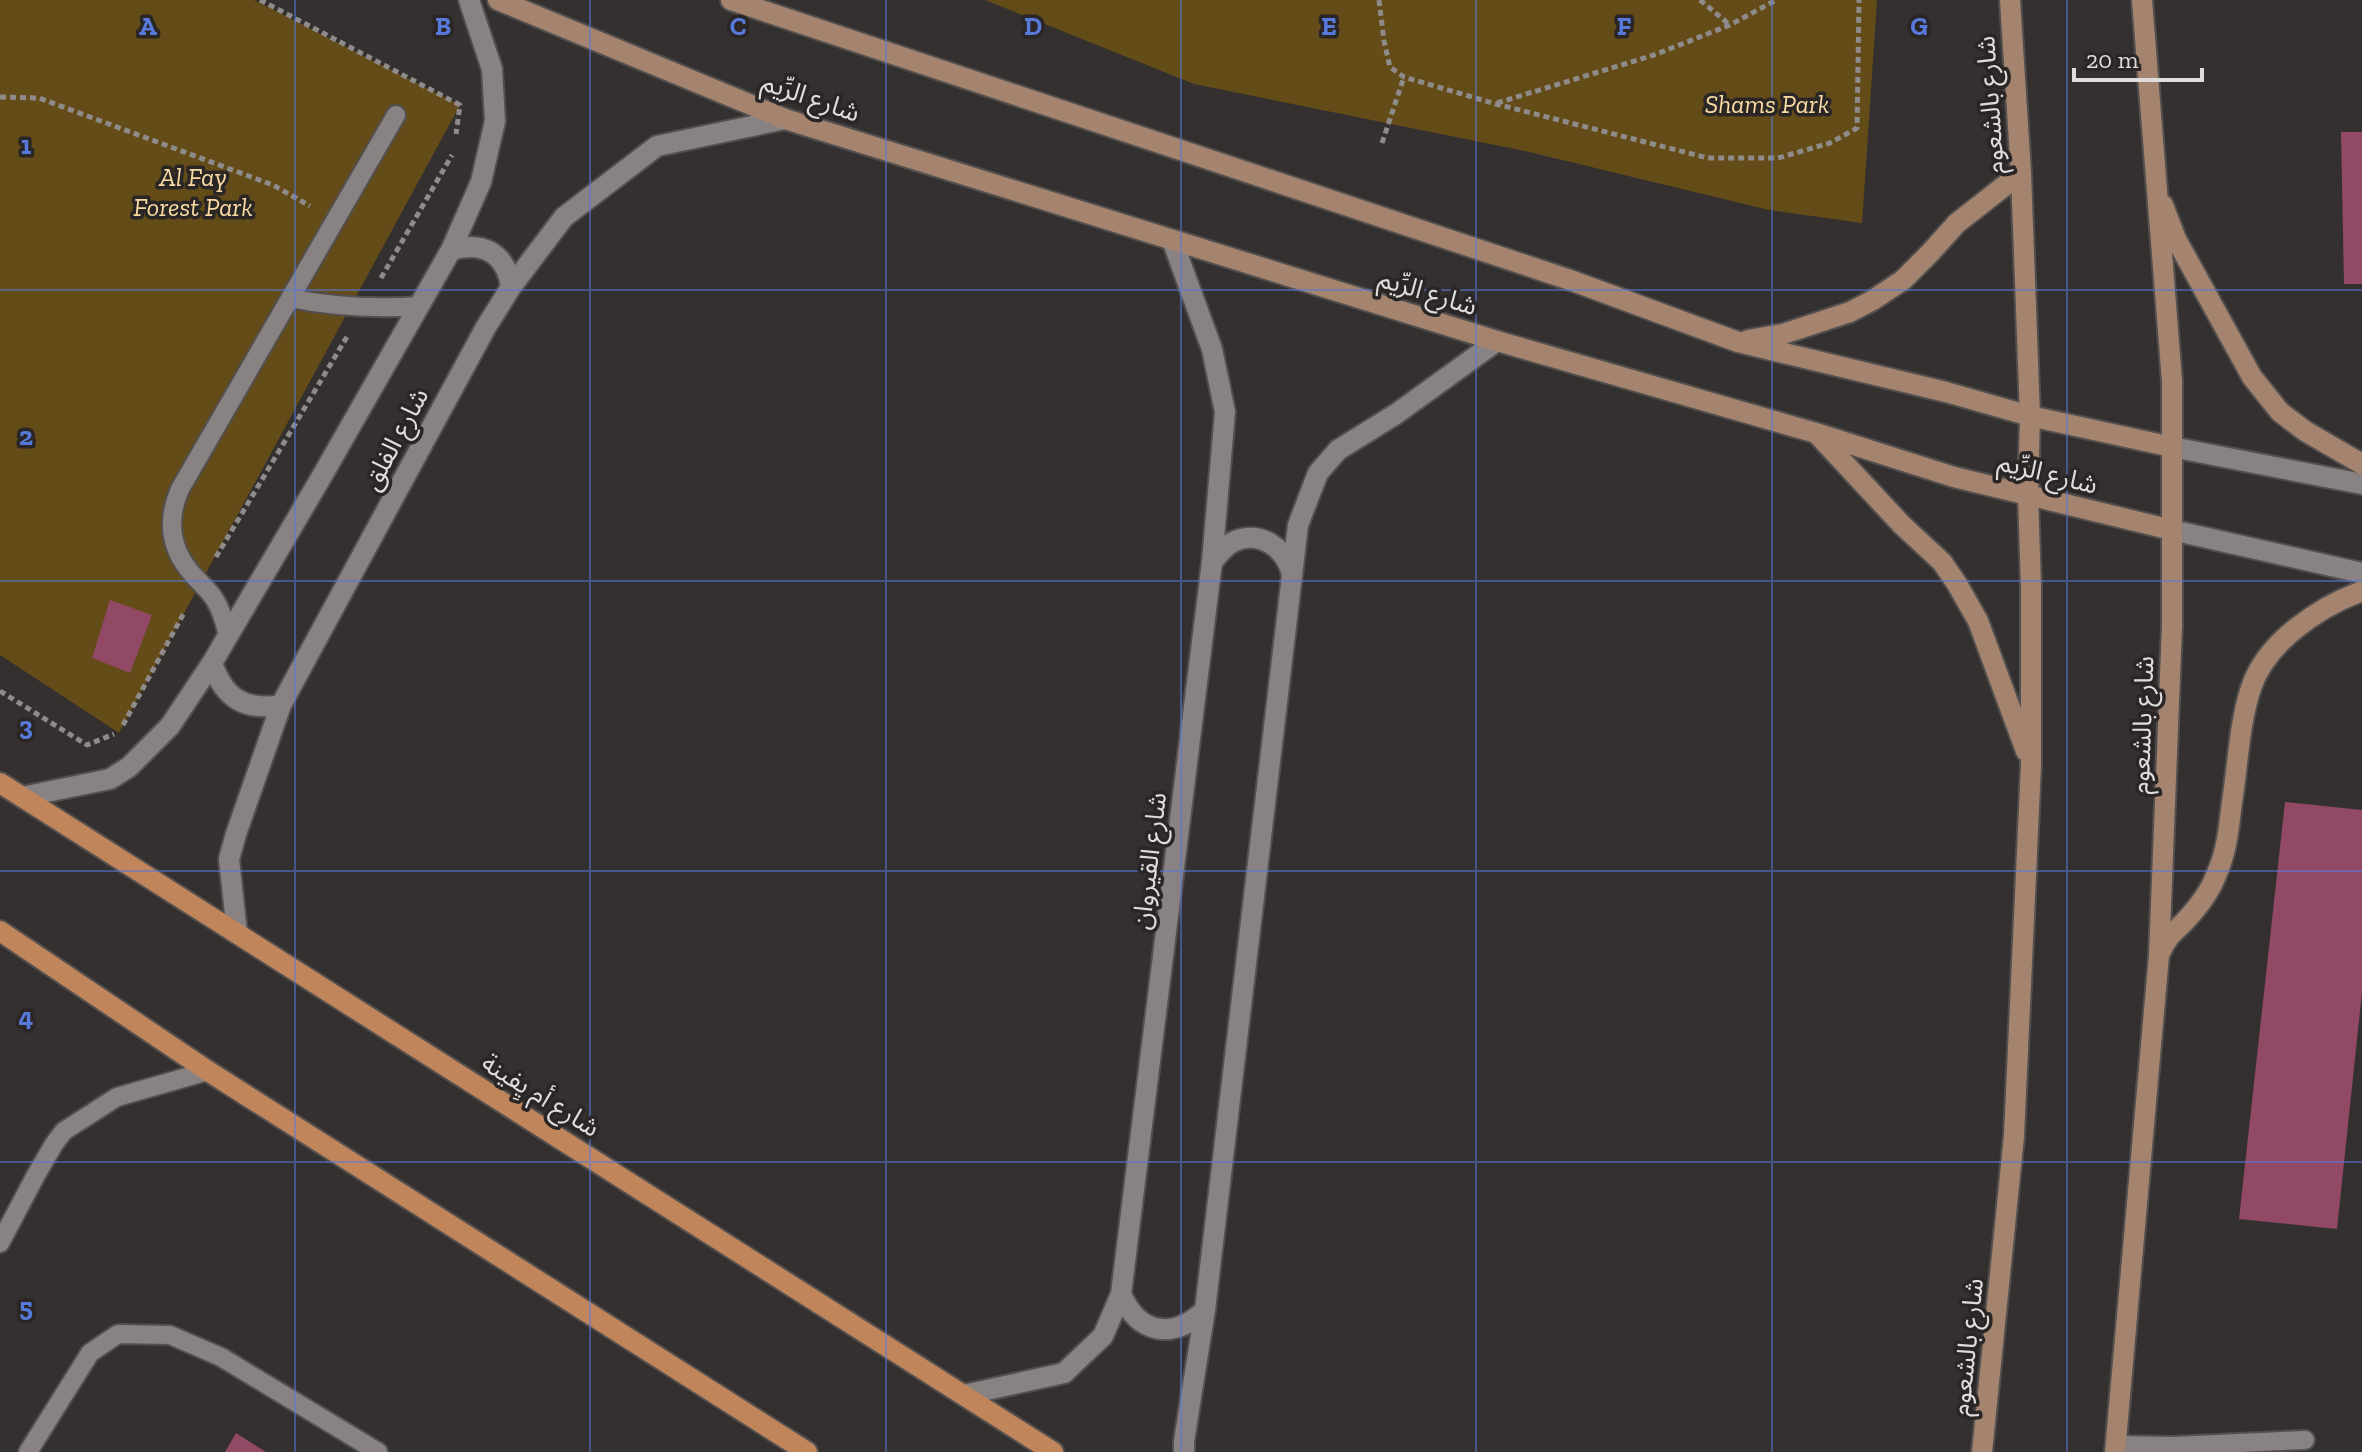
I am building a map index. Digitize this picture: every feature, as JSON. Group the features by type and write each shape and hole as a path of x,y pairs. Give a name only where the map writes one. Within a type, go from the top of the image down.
{"main road":[{"name":"شارع الرِّيم","path":"498,0 785,119 1497,341 1816,433 1944,474 2172,530"},
{"name":"شارع الرِّيم","path":"731,0 1570,280 1738,342 1946,392 2030,416 2172,447"},
{"name":"شارع بالشعوم","path":"1982,1452 2014,1136 2031,765 2030,416 2021,173 2010,0"},
{"name":"شارع بالشعوم","path":"2116,1448 2159,955 2171,651 2172,381 2142,0"},
{"path":"1738,342 1783,334 1850,312 1873,300 1903,280 1957,223 2021,173"},
{"path":"2155,186 2176,239 2252,377 2280,412 2305,431 2362,464"},
{"path":"1816,433 1902,525 1942,562 1957,584 1978,621 2031,765"},
{"path":"2159,955 2166,938 2204,898 2217,874 2226,844 2245,710 2258,674 2285,638 2310,616 2362,591"},
{"name":"شارع أم يِفينة","path":"0,783 1053,1452"},
{"path":"0,931 208,1071 807,1452"}],"street":[{"name":"شارع الفلق","path":"22,797 110,779 129,767 170,726 228,636 451,250 481,182 495,121 492,69 469,0"},
{"name":"شارع الفلق","path":"237,933 229,859 281,705 486,327 511,287 564,217 657,146 785,119"},
{"name":"شارع القيروان","path":"964,1395 1064,1373 1103,1336 1121,1294 1212,562 1225,412 1212,349 1172,240"},
{"path":"451,250 465,246 479,247 493,253 503,262 511,287"},
{"path":"1184,1452 1205,1310 1298,525 1318,473 1338,450 1396,414 1497,341"},
{"name":"شارع الرِّيم","path":"2172,447 2362,484"},
{"name":"شارع الرِّيم","path":"2172,530 2362,573"},
{"path":"1212,562 1222,549 1236,541 1251,538 1281,550 1290,564 1293,579"},
{"path":"212,663 218,680 229,694 245,704 263,708 281,705"},
{"path":"1121,1294 1128,1310 1141,1322 1157,1329 1176,1329 1192,1322 1205,1310"}],"lane":[{"path":"228,636 214,598 180,559 172,540 170,522 173,505 396,115"},
{"path":"290,298 363,309 419,306"},
{"path":"3,1239 48,1154 64,1131 117,1097 208,1071"},
{"path":"0,1215 3,1239"},
{"path":"28,1452 90,1353 118,1334 170,1335 221,1357 378,1452"},
{"path":"2116,1448 2305,1440"}],"path":[{"path":"0,691 87,745 119,733 200,582 453,155 460,105 260,0"},
{"path":"1379,0 1390,67 1404,77 1496,104 1708,158 1778,158 1830,143 1857,128 1859,0"},
{"path":"1700,0 1730,25"},
{"path":"1496,104 1654,55 1730,25 1776,0"},
{"path":"1382,143 1404,77"},
{"path":"0,97 39,98 273,185 335,220"}],"green space":[{"name":"Al Fay Forest Park","path":"0,0 254,0 460,105 119,733 0,655"},
{"name":"Shams Park","path":"985,0 1877,0 1862,223 1769,210 1525,151 1194,84"}],"building":[{"path":"2341,132 2362,132 2362,284 2344,284"},
{"path":"110,600 152,615 130,673 92,658"},
{"path":"2285,802 2362,810 2362,992 2337,1229 2239,1219"},
{"path":"236,1433 266,1452 225,1452"}]}
